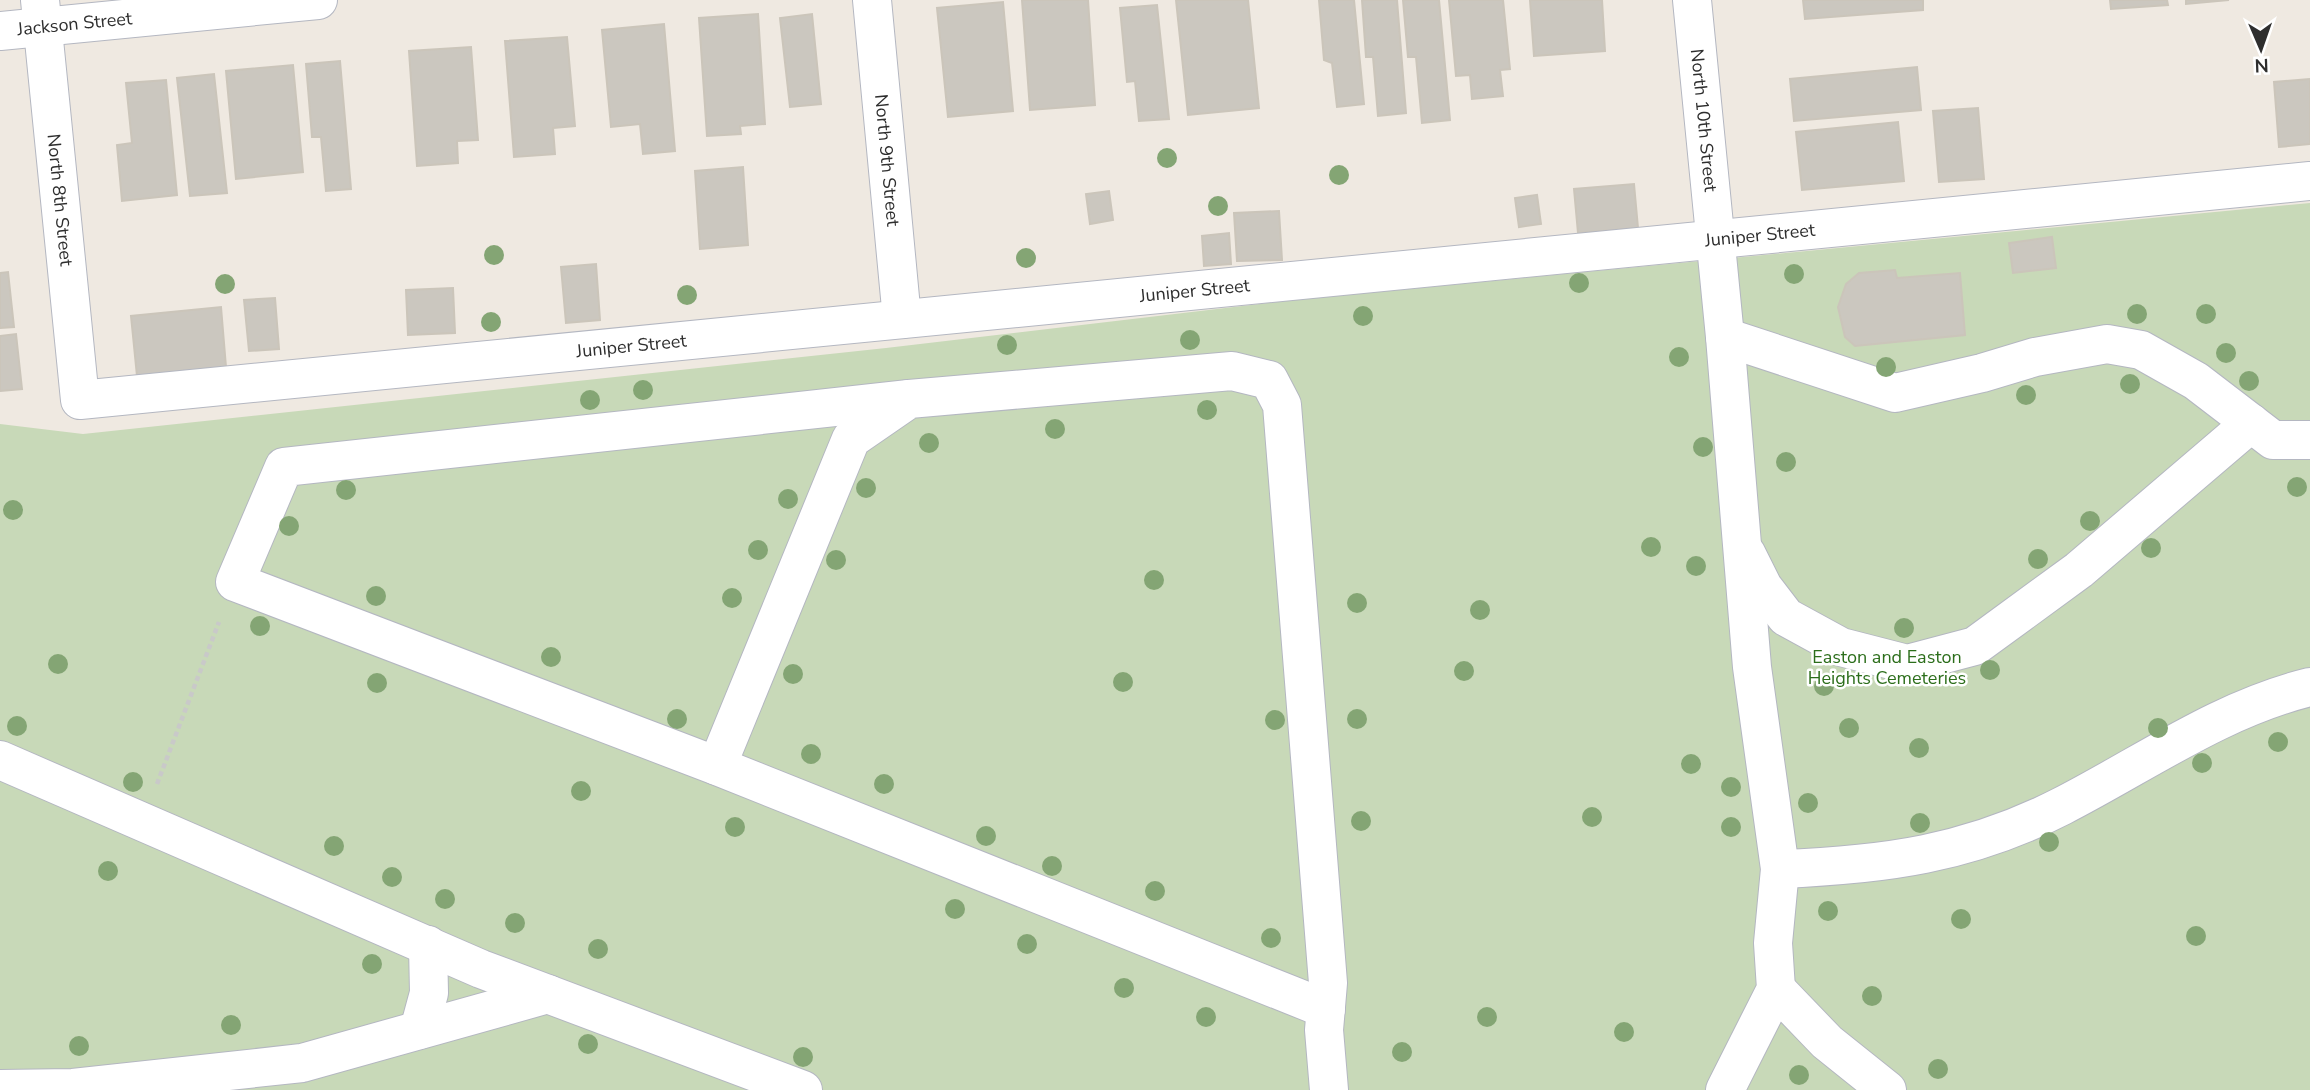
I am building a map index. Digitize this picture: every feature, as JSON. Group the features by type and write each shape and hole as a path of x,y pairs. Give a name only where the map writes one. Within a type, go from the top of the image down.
{"street":[{"name":"Jackson Street","path":"0,31 41,13 318,0"},
{"name":"North 9th Street","path":"872,0 902,319"},
{"name":"North 10th Street","path":"1692,0 1725,337 1752,667 1780,869 1773,943 1776,989"},
{"name":"North 8th Street","path":"41,13 80,400"},
{"name":"Juniper Street","path":"80,400 2310,181"},
{"path":"1725,337 1895,393 1982,373 2035,357 2107,344 2141,350 2196,381 2273,440 2310,440"},
{"path":"1326,1009 717,766 234,582 284,467 909,399 1232,371 1269,380 1282,405 1328,983 1326,1009 1324,1030 1329,1090"},
{"path":"717,766 851,439 909,399"},
{"path":"1742,544 1763,587 1786,617 1841,647 1907,664 1975,646 2079,570 2251,423"},
{"path":"1780,869 1867,865 1948,851 2060,807 2140,761 2267,697 2310,687"},
{"path":"0,760 428,946 803,1090"},
{"path":"419,1030 429,993 428,946"},
{"path":"1725,1090 1776,989 1827,1042 1887,1090"},
{"path":"0,1089 73,1087 302,1063 548,994"}],"path":[{"path":"142,820 234,582"}],"green space":[{"name":"Easton and Easton Heights Cemeteries","path":"2310,203 2310,1090 0,1090 0,424 83,434 886,348 1302,299"}],"building":[{"path":"1022,0 1088,0 1095,105 1030,110"},
{"path":"1176,0 1248,0 1259,108 1188,115"},
{"path":"1319,0 1354,0 1364,104 1337,107 1332,63 1324,60"},
{"path":"1362,0 1397,0 1406,113 1378,116 1373,57 1366,57"},
{"path":"1403,0 1439,0 1450,120 1422,123 1416,57 1408,57"},
{"path":"1449,0 1503,0 1510,69 1500,70 1503,96 1472,99 1470,75 1456,76"},
{"path":"1530,0 1602,0 1605,51 1534,56"},
{"path":"1803,0 1923,0 1923,10 1805,19"},
{"path":"2110,0 2167,0 2168,5 2111,9"},
{"path":"2186,0 2229,0 2186,4"},
{"path":"1003,2 1013,111 948,117 937,8"},
{"path":"1157,5 1169,119 1139,121 1135,81 1127,82 1120,8"},
{"path":"758,14 765,124 740,126 741,134 707,136 699,18"},
{"path":"812,14 821,104 790,107 780,18"},
{"path":"664,24 675,151 643,154 640,124 611,127 602,30"},
{"path":"567,37 575,126 553,128 555,154 514,157 505,41"},
{"path":"471,47 478,140 457,141 458,163 417,166 409,51"},
{"path":"340,61 351,189 326,191 321,137 312,137 306,64"},
{"path":"293,65 303,172 236,179 226,71"},
{"path":"1917,67 1921,110 1794,121 1790,79"},
{"path":"214,74 227,193 190,196 177,78"},
{"path":"2310,79 2310,144 2279,147 2274,82"},
{"path":"166,80 177,195 122,201 117,145 132,143 126,83"},
{"path":"1978,108 1984,179 1939,182 1933,111"},
{"path":"1898,122 1904,181 1802,190 1796,132"},
{"path":"743,167 748,245 700,249 695,171"},
{"path":"1634,184 1638,228 1578,233 1574,189"},
{"path":"1109,191 1113,220 1090,224 1086,194"},
{"path":"1537,195 1541,224 1519,227 1515,198"},
{"path":"1279,211 1282,260 1237,261 1234,213"},
{"path":"1229,233 1231,264 1204,266 1202,236"},
{"path":"2052,237 2056,268 2013,273 2009,243"},
{"path":"596,264 600,320 566,323 561,267"},
{"path":"1895,270 1897,278 1960,273 1965,335 1855,346 1845,337 1838,307 1846,284 1859,273"},
{"path":"8,272 14,327 0,328 0,273"},
{"path":"453,288 455,333 408,335 406,290"},
{"path":"275,298 279,349 249,351 244,300"},
{"path":"221,307 226,367 137,376 131,316"},
{"path":"16,334 22,389 0,391 0,336"}]}
